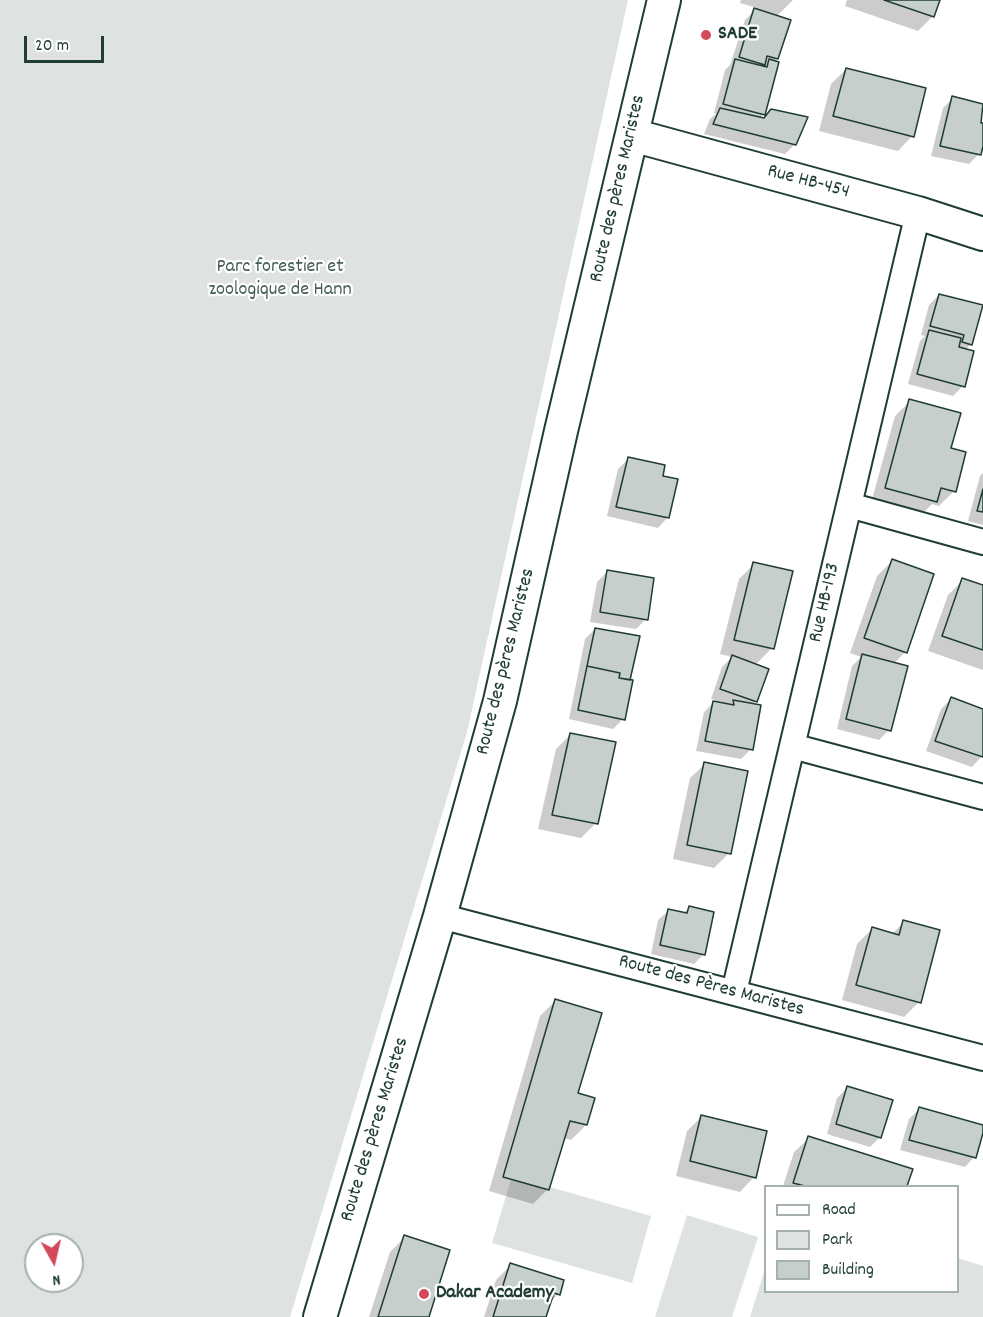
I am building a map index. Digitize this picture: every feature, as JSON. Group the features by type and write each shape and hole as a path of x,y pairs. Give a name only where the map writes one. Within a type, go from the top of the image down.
{"street":[{"name":"Route des pères Maristes","path":"320,1317 440,916 500,701 561,431 664,0"},
{"name":"Rue HB-454","path":"632,135 918,213 983,234"},
{"name":"Rue HB-193","path":"734,992 918,213"},
{"path":"849,505 983,542"},
{"path":"792,746 983,797"},
{"name":"Route des Pères Maristes","path":"440,916 983,1058"}],"green space":[{"name":"Parc forestier et zoologique de Hann","path":"0,0 628,0 467,732 290,1317 0,1317"},
{"path":"512,1176 651,1216 632,1283 492,1243"},
{"path":"687,1215 758,1237 732,1317 655,1317"},
{"path":"959,1258 983,1266 983,1317 750,1317 764,1272 764,1293 959,1293"}],"building":[{"path":"884,0 940,0 934,17"},
{"path":"754,8 791,20 778,59 767,56 765,65 739,57"},
{"path":"735,59 767,67 769,59 779,62 765,115 723,104"},
{"path":"846,68 926,88 914,137 833,116"},
{"path":"952,96 983,104 981,155 940,146"},
{"path":"720,108 764,118 771,109 808,117 796,145 713,124"},
{"path":"939,294 983,305 972,345 962,342 964,335 930,326"},
{"path":"929,330 961,338 959,347 974,351 965,387 917,374"},
{"path":"909,399 961,413 951,448 966,452 956,492 941,488 937,502 885,488"},
{"path":"628,457 665,465 663,476 678,479 669,518 616,507"},
{"path":"983,489 983,512 977,511"},
{"path":"892,559 934,574 907,653 864,638"},
{"path":"753,562 793,571 774,649 734,640"},
{"path":"607,570 654,578 648,620 600,612"},
{"path":"962,578 983,585 983,650 942,636"},
{"path":"595,628 640,636 630,680 619,678 620,673 587,666"},
{"path":"862,654 908,666 891,731 846,719"},
{"path":"732,655 769,669 757,702 720,689"},
{"path":"587,666 620,673 619,678 633,680 625,720 578,710"},
{"path":"951,697 983,709 983,757 935,741"},
{"path":"733,700 761,705 753,750 705,741 713,701 734,705"},
{"path":"570,733 616,742 598,824 552,815"},
{"path":"704,762 748,771 731,854 687,845"},
{"path":"689,906 714,912 705,955 660,945 668,909 687,913"},
{"path":"903,920 940,930 921,1003 856,985 872,927 899,935"},
{"path":"555,999 602,1013 578,1093 595,1098 587,1125 570,1121 549,1190 503,1177"},
{"path":"847,1086 893,1100 881,1138 836,1124"},
{"path":"919,1107 983,1125 976,1158 909,1140"},
{"path":"701,1115 767,1131 756,1178 690,1161"},
{"path":"808,1136 913,1169 907,1185 801,1185 793,1183"},
{"path":"404,1235 450,1250 429,1317 378,1317"},
{"path":"510,1263 564,1280 560,1295 554,1293 546,1317 493,1317"}],"place":[{"name":"SADE","path":"706,35"},
{"name":"Dakar Academy","path":"424,1294"}]}
